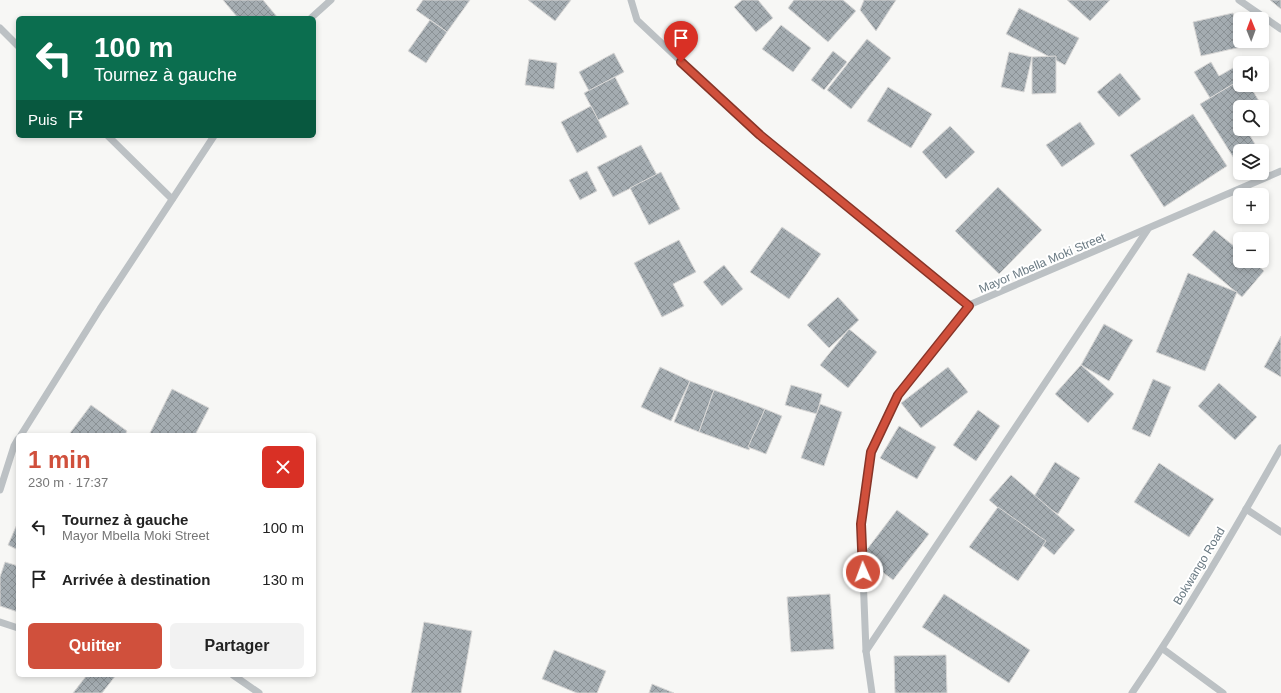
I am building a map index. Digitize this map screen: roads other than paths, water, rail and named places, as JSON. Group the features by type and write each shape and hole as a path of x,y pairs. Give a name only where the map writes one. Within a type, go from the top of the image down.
{"street":[{"path":"313,16 331,0"},
{"name":"Mayor Mbella Moki Street","path":"631,0 637,20 760,135 969,306 1281,171"},
{"path":"1239,0 1281,29"},
{"path":"0,28 16,44"},
{"path":"110,138 172,199"},
{"path":"22,433 100,309 213,138"},
{"path":"866,651 1148,229"},
{"path":"872,693 866,651 861,524 871,452 898,395 969,306"},
{"path":"0,490 16,442"},
{"name":"Bokwango Road","path":"1132,693 1163,649 1281,448"},
{"path":"1246,509 1281,532"},
{"path":"0,622 16,627"},
{"path":"1163,649 1223,693"},
{"path":"236,677 260,693"}]}
